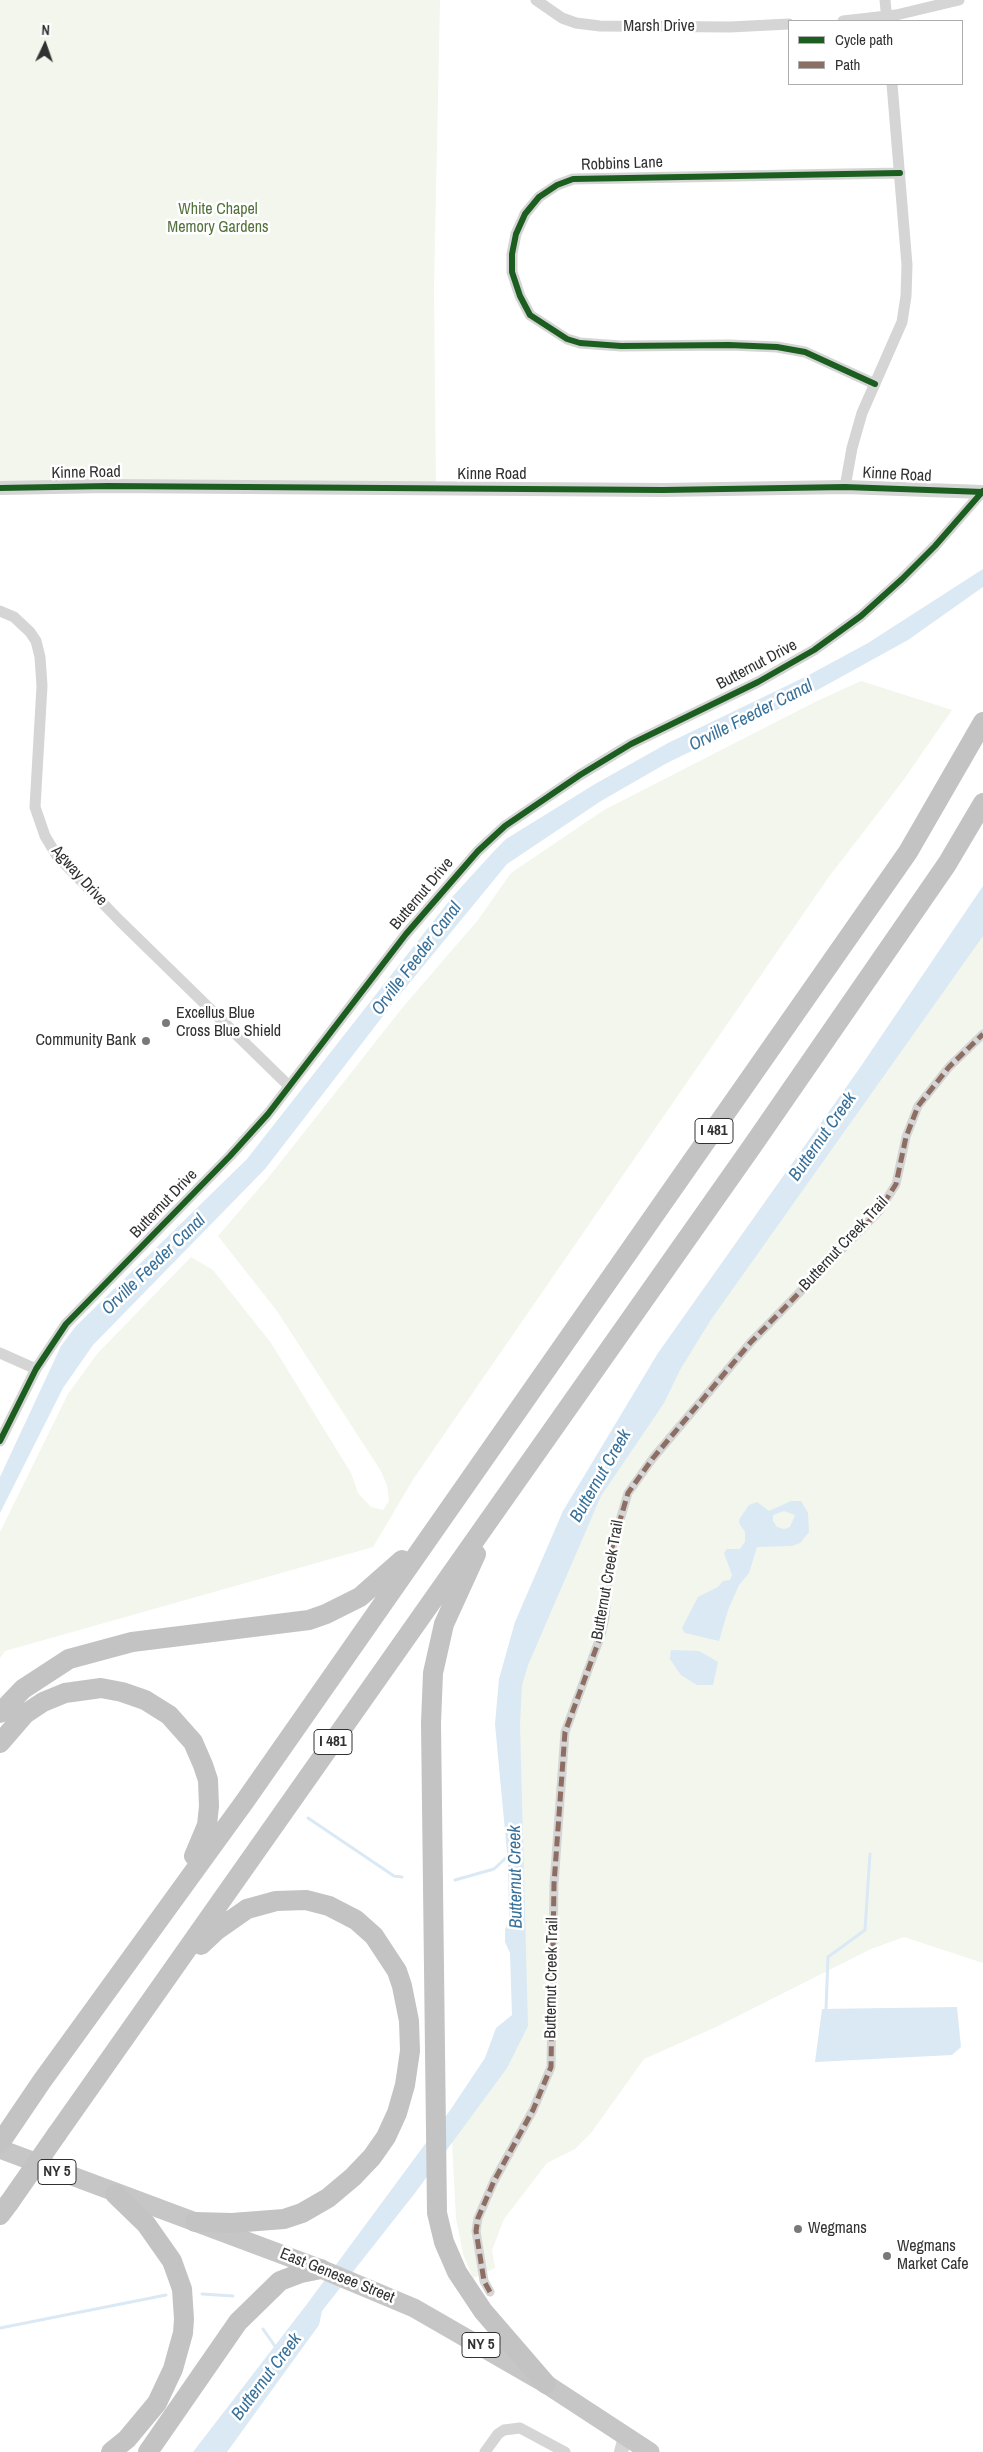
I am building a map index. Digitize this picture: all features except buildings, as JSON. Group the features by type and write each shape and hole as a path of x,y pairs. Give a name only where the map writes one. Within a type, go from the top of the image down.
{"highway":[{"name":"I 481","path":"0,2143 244,1801 908,852 983,722"},
{"name":"I 481","path":"4,2209 171,1974 438,1590 497,1510 947,864 983,803"},
{"path":"497,1510 444,1624 433,1673 437,2213 444,2242 456,2272 483,2311 546,2384"},
{"path":"0,1713 23,1689 69,1659 132,1642 296,1623 326,1614 360,1597 373,1587 432,1531"},
{"path":"0,1743 25,1714 43,1702 65,1693 84,1689 100,1688 122,1692 144,1700 169,1714 193,1742 208,1780 209,1806 207,1825 201,1844 165,1910"},
{"path":"171,1974 217,1930 247,1909 276,1901 306,1900 329,1906 349,1917 374,1936 397,1971 409,2021 410,2051 405,2085 397,2113 386,2137 372,2157 353,2177 328,2198 284,2219 232,2223 195,2222"},
{"name":"East Genesee Street","path":"0,2149 115,2194 321,2269 414,2308 546,2384 623,2444 650,2452"},
{"path":"111,2452 127,2438 157,2403 173,2369 183,2333 184,2319 182,2288 172,2261 146,2224 115,2194"},
{"path":"148,2452 238,2322 280,2281 301,2273 321,2269"}],"street":[{"name":"Marsh Drive","path":"536,0 562,18 576,23 600,26 730,27 788,24"},
{"path":"885,0 887,19"},
{"path":"865,20 887,19 959,0"},
{"path":"844,487 862,413 902,322 906,296 907,265 892,85"},
{"name":"Robbins Lane","path":"875,384 805,352 777,347 729,345 622,346 580,343 566,339 530,315 520,296 512,272 512,254 516,234 525,214 539,197 557,185 573,179 900,173"},
{"name":"Kinne Road","path":"0,488 108,486 663,490 844,487 983,492"},
{"name":"Butternut Drive","path":"0,1442 36,1369 66,1324 230,1156 289,1086 406,934 467,863 505,826 580,774 631,744 758,682 814,650 861,616 902,579 935,546 983,492"},
{"name":"Agway Drive","path":"0,611 14,617 30,632 36,641 40,657 41,704 35,807 49,843 57,856 120,921 289,1086"},
{"name":"Butternut Creek Trail","path":"490,2292 484,2281 476,2231 478,2218 494,2181 533,2110 551,2067 554,1884 565,1732 601,1635 605,1617 610,1554 628,1493 653,1458 751,1342 879,1211 896,1184 906,1137 918,1106 949,1067 983,1034"},
{"path":"0,1353 36,1369"},
{"path":"485,2452 504,2430 520,2428 565,2452"}],"green space":[{"name":"White Chapel Memory Gardens","path":"0,0 440,0 434,289 436,488 0,488"},
{"path":"861,681 952,710 902,782 828,878 414,1478 373,1547 5,1651 0,1658 0,1532 68,1394 97,1354 191,1257 213,1270 271,1343 351,1473 358,1493 371,1507 383,1510 389,1501 387,1485 381,1471 277,1311 218,1236 268,1178 403,1007 478,920 511,873 604,810 815,702"},
{"path":"983,905 983,1963 904,1937 871,1949 716,2027 644,2059 591,2133 575,2149 547,2163 504,2219 492,2250 495,2268 473,2278 463,2254 456,2218 451,2122 520,2008 512,1689 575,1518"}],"water":[{"name":"Orville Feeder Canal","path":"983,569 983,587 908,640 812,693 667,763 601,801 507,864 393,1003 265,1169 93,1345 63,1388 0,1513 0,1477 61,1346 76,1326 247,1159 453,896 506,839 595,784 668,743 807,676 868,643"},
{"name":"Butternut Creek","path":"983,886 983,936 710,1321 680,1370 664,1403 601,1496 528,1665 522,1685 520,1725 528,2026 507,2068 415,2193 322,2311 319,2325 227,2452 193,2452 307,2304 451,2109 485,2058 496,2028 512,2015 510,1953 505,1942 505,1930 509,1919 508,1863 495,1724 499,1679 515,1622 563,1511 658,1353 859,1069"},
{"path":"791,1501 801,1501 808,1513 809,1532 800,1543 792,1546 757,1547 749,1573 739,1585 728,1610 719,1641 685,1633 682,1628 698,1597 718,1587 723,1581 730,1580 732,1575 724,1553 727,1549 740,1549 745,1542 745,1532 739,1523 740,1518 749,1505 757,1502 769,1511","holes":["784,1511 795,1515 790,1527 784,1529 777,1527 773,1521 773,1515"]},
{"path":"671,1650 699,1651 718,1662 713,1685 697,1685 681,1675 670,1659"},
{"path":"957,2007 961,2047 952,2055 815,2062 822,2009"}],"waterway":[{"path":"308,1818 394,1876 402,1877"},
{"name":"Butternut Creek","path":"455,1880 494,1869 510,1854"},
{"path":"826,2009 828,1957 865,1930 870,1854"},
{"path":"202,2294 233,2296"},
{"path":"0,2328 166,2295"},
{"name":"Butternut Creek","path":"263,2329 277,2349"}],"marked path":[{"path":"490,2292 484,2281 476,2231 478,2218 494,2181 533,2110 551,2067 554,1884 565,1732 601,1635 605,1617 610,1554 628,1493 653,1458 751,1342 879,1211 896,1184 906,1137 918,1106 949,1067 983,1034"}],"cycle path":[{"path":"875,384 805,352 777,347 729,345 621,346 580,343 567,339 530,315 520,296 512,272 512,254 516,234 525,214 539,197 557,185 573,179 900,173"},
{"path":"0,488 108,486 663,490 845,487 983,492"},
{"path":"0,1441 36,1369 66,1324 230,1156 268,1114 406,934 478,851 505,826 580,775 631,744 758,682 814,650 861,616 902,579 935,546 983,491"}],"place":[{"name":"Excellus Blue Cross Blue Shield","path":"166,1023"},
{"name":"Community Bank","path":"146,1041"},
{"name":"Wegmans","path":"798,2229"},
{"name":"Wegmans Market Cafe","path":"887,2256"}]}
